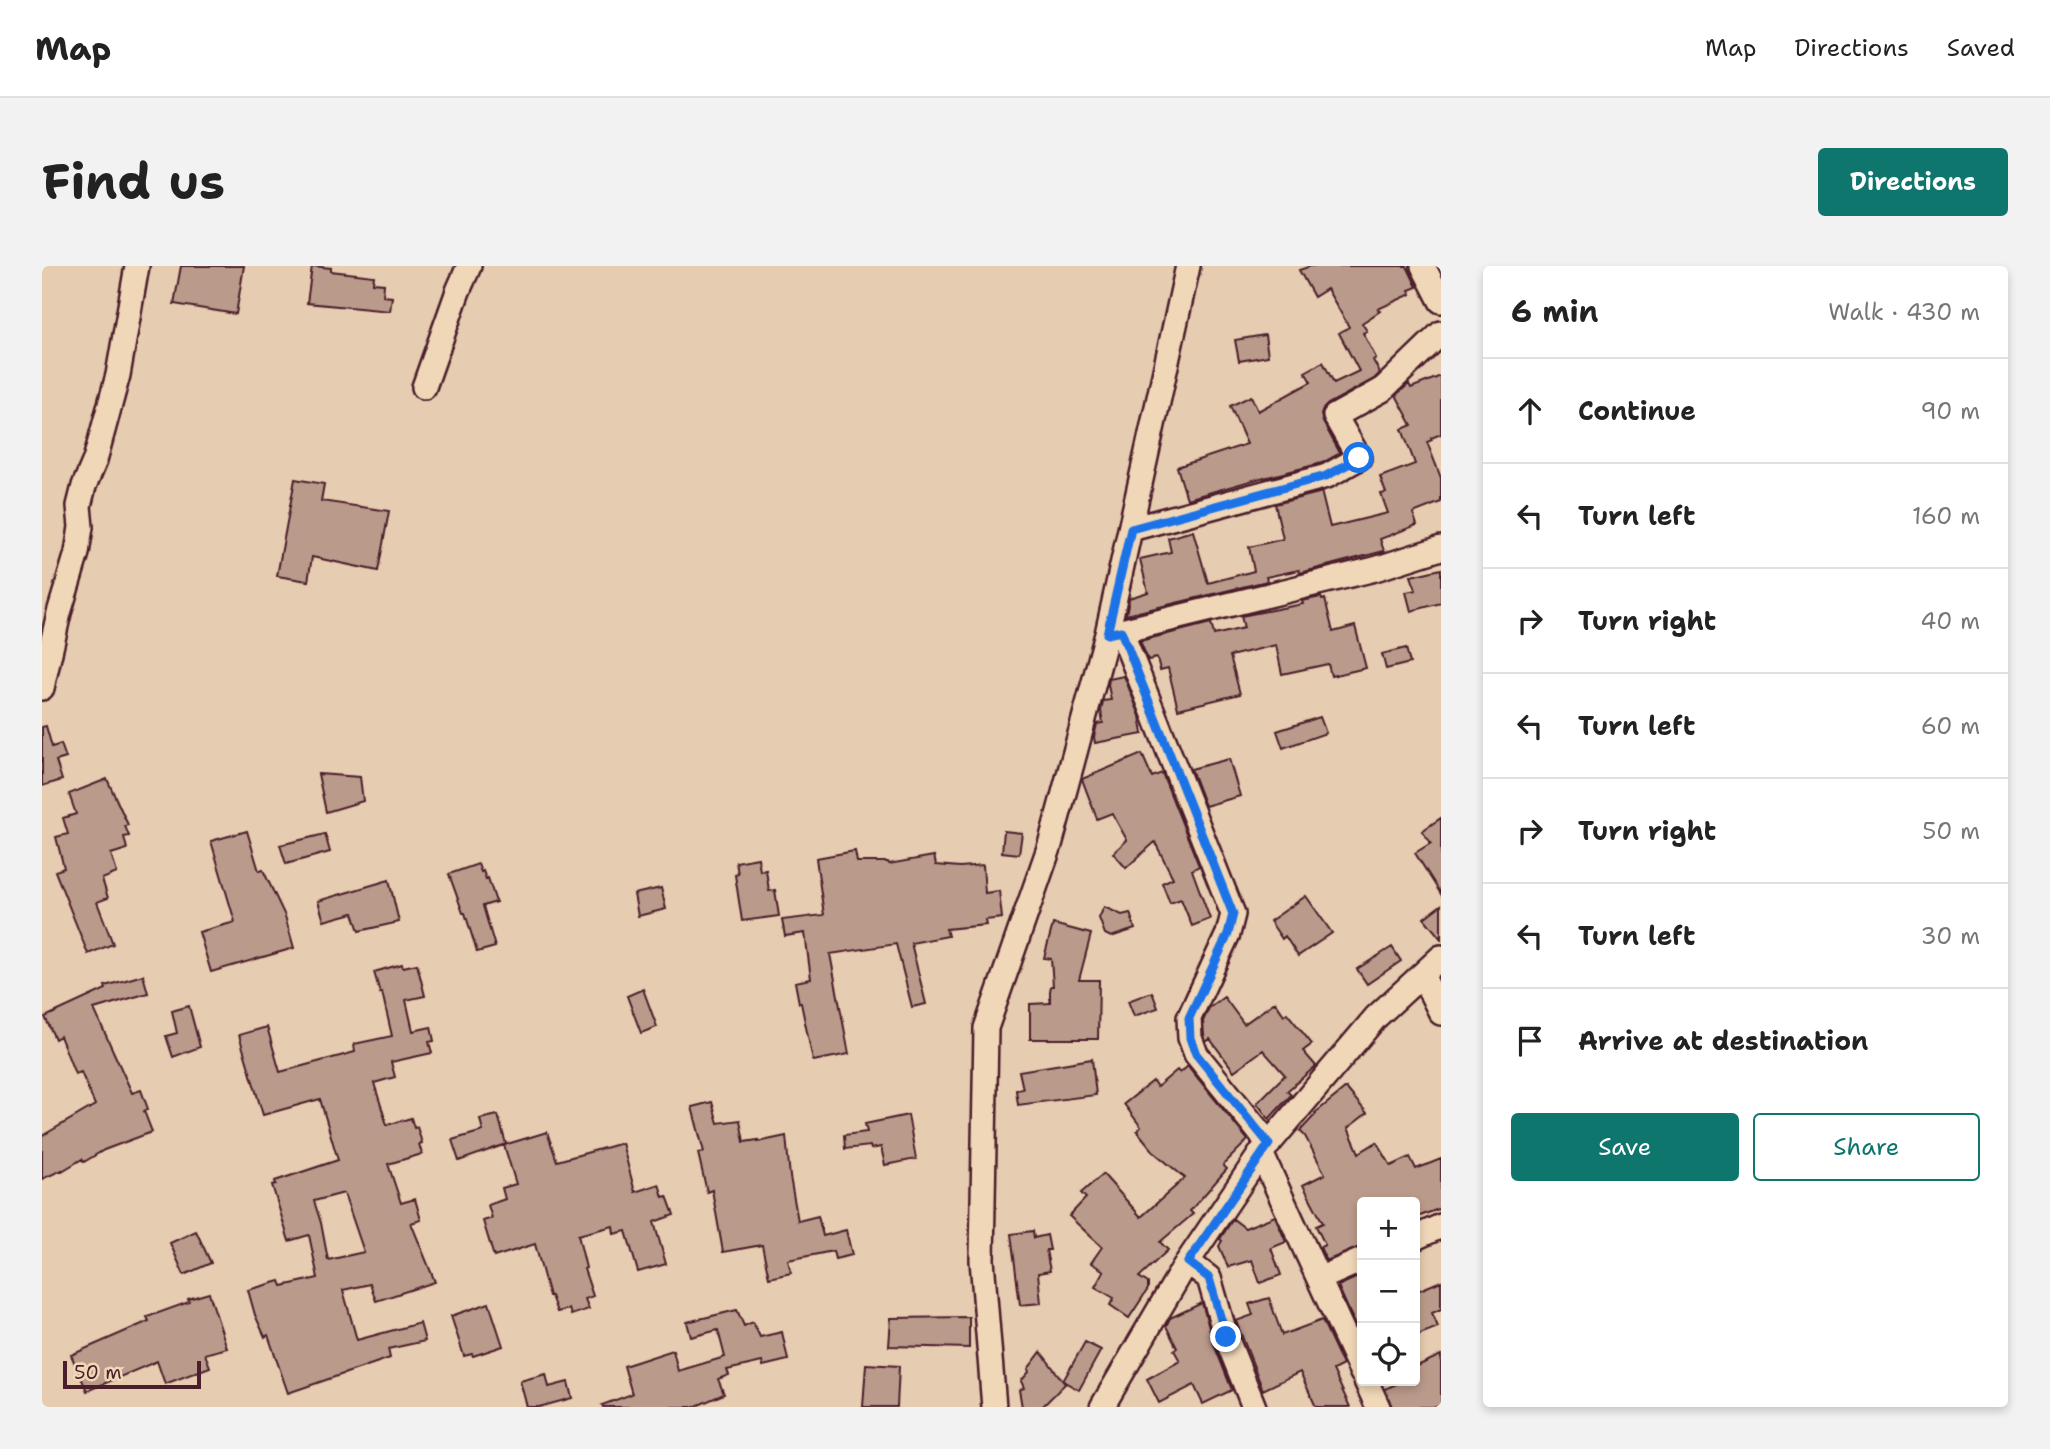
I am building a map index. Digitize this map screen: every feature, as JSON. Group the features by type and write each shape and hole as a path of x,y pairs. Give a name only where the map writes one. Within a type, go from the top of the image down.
{"street":[{"path":"42,688 59,613 77,553 81,527 79,506 95,460 118,375 137,266"},
{"path":"424,387 469,266"},
{"path":"994,1407 982,1260 986,1028 1050,845 1114,632 1131,529 1188,266"},
{"path":"1423,266 1441,301"},
{"path":"1131,529 1326,476 1359,458 1335,416 1382,390 1441,333"},
{"path":"1114,632 1375,569 1441,548"},
{"path":"1114,632 1233,914 1228,934 1189,1018 1190,1038 1196,1054 1265,1149 1357,1362"},
{"path":"1102,1407 1188,1262 1265,1149 1376,1017 1441,957"},
{"path":"1422,975 1441,1013"},
{"path":"1420,1236 1441,1226"},
{"path":"1188,1262 1209,1278 1226,1337 1254,1407"},
{"path":"1319,1279 1357,1262"},
{"path":"1368,1386 1378,1407"}],"building":[{"path":"181,266 244,266 236,314 174,304"},
{"path":"312,266 374,276 373,283 384,284 383,296 392,297 390,311 307,303"},
{"path":"1311,266 1407,266 1417,287 1409,290 1411,294 1378,309 1380,311 1362,323 1367,331 1363,333 1376,358 1373,360 1380,373 1323,409 1323,422 1340,453 1322,463 1187,499 1177,467 1247,444 1230,406 1251,396 1258,411 1311,382 1305,372 1323,362 1334,383 1359,371 1339,333 1349,327 1327,289 1314,297 1299,270"},
{"path":"1265,335 1268,356 1239,361 1235,340"},
{"path":"1441,376 1441,434 1427,442 1441,478 1441,502 1413,513 1417,525 1380,539 1384,551 1300,573 1299,570 1266,577 1267,581 1126,615 1129,598 1148,592 1140,559 1171,552 1168,538 1193,531 1208,583 1254,571 1249,547 1283,539 1275,504 1323,492 1330,527 1388,513 1381,494 1386,493 1380,477 1415,464 1402,429 1412,425 1396,395 1409,384 1411,388"},
{"path":"295,479 324,484 321,501 389,511 378,571 312,557 308,581 277,576"},
{"path":"1441,569 1441,603 1411,611 1406,592 1416,590 1411,576"},
{"path":"1321,597 1322,600 1325,599 1333,632 1355,626 1366,668 1331,676 1328,664 1282,674 1276,645 1230,656 1240,694 1178,709 1168,668 1160,670 1157,658 1148,660 1140,641 1211,623 1214,635 1244,628 1241,616 1303,604 1302,601"},
{"path":"1406,648 1410,663 1386,669 1382,654"},
{"path":"1124,676 1140,716 1143,734 1095,743 1097,724 1103,723 1103,701 1111,700 1109,679"},
{"path":"1320,717 1326,733 1283,748 1277,731"},
{"path":"46,726 52,747 61,744 66,758 56,761 62,780 42,786 42,727"},
{"path":"1142,754 1152,777 1162,773 1199,866 1192,870 1210,919 1192,926 1181,899 1170,903 1162,883 1173,878 1155,842 1126,868 1113,853 1127,840 1112,813 1097,819 1082,779"},
{"path":"1229,759 1240,796 1205,806 1191,769"},
{"path":"318,774 360,777 363,801 326,812"},
{"path":"107,779 128,825 125,826 129,836 124,837 127,849 111,854 117,873 102,879 108,898 97,902 113,944 88,954 55,871 64,868 56,837 68,834 63,818 76,814 69,794"},
{"path":"1441,818 1441,894 1415,853 1431,843 1422,831"},
{"path":"247,831 259,871 263,870 285,916 294,948 211,972 199,932 235,922 211,841"},
{"path":"1004,831 1022,833 1019,854 1002,852"},
{"path":"325,834 330,852 286,864 280,845"},
{"path":"855,851 857,862 889,864 934,856 936,865 983,865 985,893 999,891 1002,918 985,920 986,925 946,929 948,936 911,943 926,1004 912,1007 896,944 830,954 849,1054 813,1061 795,982 811,979 805,933 785,936 782,920 824,915 816,858"},
{"path":"758,858 760,871 766,870 769,891 775,890 779,916 742,921 735,875 738,874 736,862"},
{"path":"478,864 486,879 488,878 496,902 483,906 495,947 477,952 449,874"},
{"path":"389,880 399,922 359,931 353,913 324,921 318,901"},
{"path":"661,888 666,909 638,916 634,894"},
{"path":"1306,896 1332,933 1298,956 1285,936 1282,939 1270,921"},
{"path":"1441,905 1441,939 1424,918"},
{"path":"1104,907 1122,915 1130,913 1135,929 1111,937 1105,934 1099,918"},
{"path":"1053,924 1091,934 1079,980 1099,980 1098,1039 1030,1039 1030,1004 1050,1003 1053,986 1051,959 1044,958"},
{"path":"1392,947 1401,961 1367,984 1357,969"},
{"path":"402,964 403,967 417,964 425,996 406,1000 413,1031 431,1027 434,1041 429,1042 432,1053 391,1062 395,1077 374,1083 387,1125 411,1118 422,1143 419,1144 422,1154 388,1164 401,1203 415,1199 421,1220 411,1223 435,1282 376,1301 370,1284 343,1290 357,1340 420,1323 425,1341 388,1349 390,1358 288,1393 268,1335 265,1337 255,1315 248,1290 280,1281 282,1286 318,1278 309,1235 289,1241 272,1185 276,1184 275,1181 338,1160 320,1099 263,1115 239,1035 267,1027 280,1072 355,1052 354,1044 392,1036 382,992 380,993 374,972","holes":["344,1193 364,1252 328,1260 314,1201"]},
{"path":"143,975 148,993 94,1009 132,1093 141,1090 148,1109 144,1111 152,1132 104,1150 84,1162 82,1159 42,1179 42,1136 95,1105 81,1072 75,1074 60,1036 55,1039 45,1017 106,989 105,986"},
{"path":"643,989 657,1027 641,1033 627,996"},
{"path":"1152,992 1158,1008 1134,1016 1128,1001"},
{"path":"1224,997 1244,1024 1275,1002 1312,1044 1303,1051 1316,1066 1287,1091 1291,1095 1269,1119 1257,1103 1285,1075 1263,1050 1234,1071 1210,1039 1206,1042 1203,1021 1209,1008"},
{"path":"189,1006 200,1047 173,1057 166,1036 177,1033 172,1011"},
{"path":"1092,1059 1096,1095 1018,1105 1016,1090 1023,1089 1019,1071"},
{"path":"1188,1066 1248,1140 1223,1165 1227,1169 1190,1211 1193,1214 1160,1242 1168,1250 1139,1277 1148,1283 1148,1289 1129,1318 1110,1305 1114,1298 1095,1287 1104,1271 1091,1263 1102,1247 1069,1216 1086,1198 1081,1193 1103,1174 1141,1217 1185,1178 1155,1153 1137,1131 1141,1127 1124,1104 1153,1081 1157,1087 1177,1070 1180,1073"},
{"path":"1346,1088 1367,1113 1348,1128 1359,1153 1377,1142 1391,1166 1410,1157 1416,1169 1441,1159 1441,1208 1420,1216 1420,1197 1357,1197 1357,1248 1326,1261 1320,1247 1325,1245 1316,1226 1323,1223 1303,1185 1325,1174 1300,1131 1315,1113"},
{"path":"712,1102 718,1123 740,1120 744,1142 786,1136 798,1221 818,1216 823,1236 846,1230 852,1255 835,1259 833,1251 788,1260 791,1273 769,1278 762,1245 723,1252 712,1190 707,1192 698,1153 704,1152 692,1107"},
{"path":"498,1115 506,1144 459,1161 452,1140 483,1131 480,1119"},
{"path":"908,1115 916,1159 885,1165 881,1147 845,1149 844,1135 867,1132 865,1124"},
{"path":"547,1132 557,1161 622,1143 635,1192 659,1184 674,1215 654,1222 666,1264 638,1272 626,1231 614,1234 613,1226 578,1235 586,1268 584,1269 593,1296 585,1299 589,1309 571,1315 569,1309 557,1312 549,1296 535,1244 494,1257 483,1221 492,1218 488,1205 505,1199 502,1188 516,1184 504,1145"},
{"path":"1275,1216 1286,1242 1271,1248 1281,1275 1260,1283 1252,1260 1228,1267 1219,1246 1222,1241 1220,1239 1233,1219 1245,1228"},
{"path":"196,1231 211,1263 184,1275 170,1243"},
{"path":"1033,1231 1034,1238 1047,1235 1050,1250 1046,1250 1050,1271 1038,1273 1041,1303 1020,1305 1011,1234"},
{"path":"1357,1277 1357,1329 1338,1286"},
{"path":"1441,1281 1441,1309 1432,1313 1438,1327 1420,1334 1420,1323 1420,1290"},
{"path":"209,1293 227,1348 205,1354 210,1367 165,1384 157,1361 87,1391 71,1355 149,1321 147,1317"},
{"path":"1269,1298 1282,1335 1322,1320 1343,1365 1333,1370 1350,1407 1316,1407 1300,1372 1263,1390 1236,1321 1253,1315 1249,1304"},
{"path":"489,1303 503,1346 473,1356 464,1356 451,1316"},
{"path":"1202,1303 1213,1342 1232,1390 1203,1404 1194,1385 1159,1403 1147,1379 1180,1361 1166,1326 1170,1318"},
{"path":"737,1310 744,1326 753,1322 760,1337 782,1332 788,1360 763,1366 762,1362 727,1370 729,1375 718,1379 724,1394 694,1407 603,1407 602,1405 632,1394 624,1366 673,1350 678,1371 725,1357 718,1330 691,1337 687,1322"},
{"path":"969,1317 969,1348 889,1346 891,1318"},
{"path":"1085,1342 1101,1350 1079,1390 1063,1381"},
{"path":"1041,1352 1065,1384 1042,1407 1022,1407 1019,1390 1024,1388 1021,1381"},
{"path":"1441,1355 1441,1407 1392,1407 1385,1389 1392,1386 1420,1386 1420,1365"},
{"path":"866,1364 899,1366 897,1407 863,1407"},
{"path":"546,1374 549,1387 568,1382 572,1398 539,1407 527,1407 520,1381"}],"route":[{"path":"1226,1337 1209,1278 1188,1262 1269,1144 1196,1054 1190,1038 1189,1018 1228,934 1233,914 1121,631 1107,634 1131,529 1326,476 1359,458"}]}
